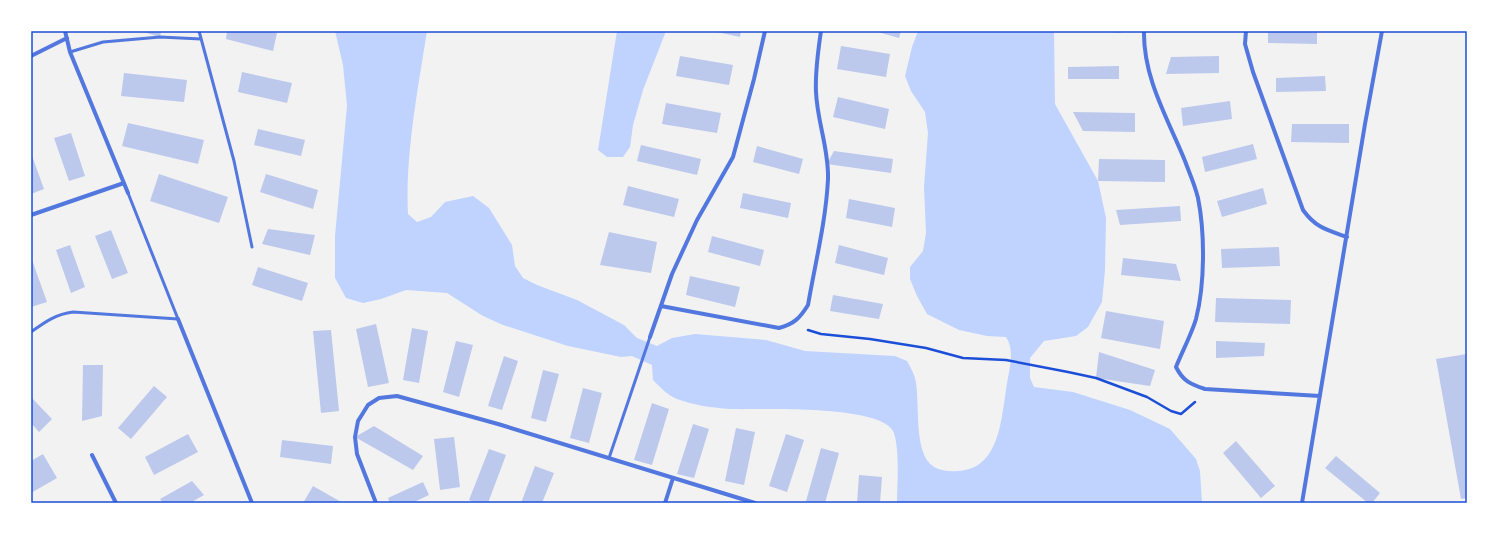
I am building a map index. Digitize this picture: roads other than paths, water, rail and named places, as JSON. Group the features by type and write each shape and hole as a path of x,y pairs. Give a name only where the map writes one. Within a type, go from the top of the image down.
{"street":[{"path":"65,31 70,52 128,193"},
{"path":"650,337 672,274 697,220 732,157 754,79 765,31"},
{"path":"661,306 779,328 790,326 800,318 808,305 825,206 828,178 827,154 816,93 816,68 821,31"},
{"path":"1144,31 1146,61 1150,75 1162,110 1184,160 1198,197 1202,228 1202,265 1196,320 1176,367 1181,377 1189,384 1206,388 1320,396"},
{"path":"1246,31 1245,44 1253,72 1303,210 1311,221 1320,227 1347,236"},
{"path":"1302,503 1382,31"},
{"path":"31,56 66,38"},
{"path":"31,215 124,183"},
{"path":"178,319 252,503"},
{"path":"376,503 357,454 354,437 358,421 368,405 378,398 396,396 498,424 755,503"},
{"path":"92,455 116,503"},
{"path":"665,503 673,478"}],"lane":[{"path":"199,31 234,161 252,247"},
{"path":"70,52 104,42 160,37 201,39"},
{"path":"31,332 50,318 68,313 178,319 128,193"},
{"path":"609,458 650,337"}],"water":[{"path":"335,31 427,31 416,99 408,169 408,214 417,222 431,217 445,202 473,196 489,208 512,245 515,266 523,278 537,285 577,300 624,325 637,338 657,346 672,338 695,334 766,340 805,351 895,356 907,361 915,378 917,388 918,426 923,451 927,460 934,467 943,470 958,471 972,468 982,462 990,453 996,441 1002,415 1011,356 1009,343 1006,337 987,336 959,330 927,314 910,279 910,267 923,251 926,233 924,187 928,133 925,112 911,91 905,76 912,47 918,31 1054,31 1055,104 1098,181 1106,218 1105,270 1102,302 1088,327 1076,336 1044,341 1030,358 1030,378 1034,387 1073,392 1130,410 1170,429 1196,459 1200,471 1202,503 897,503 898,459 894,433 885,424 868,417 819,410 723,409 683,401 664,391 653,380 652,365 632,356 621,357 568,346 503,325 483,316 447,293 406,290 381,299 363,303 346,298 335,278 335,236 347,106 343,65"},
{"path":"617,31 666,31 643,90 633,125 630,147 623,157 607,157 598,150"}]}
